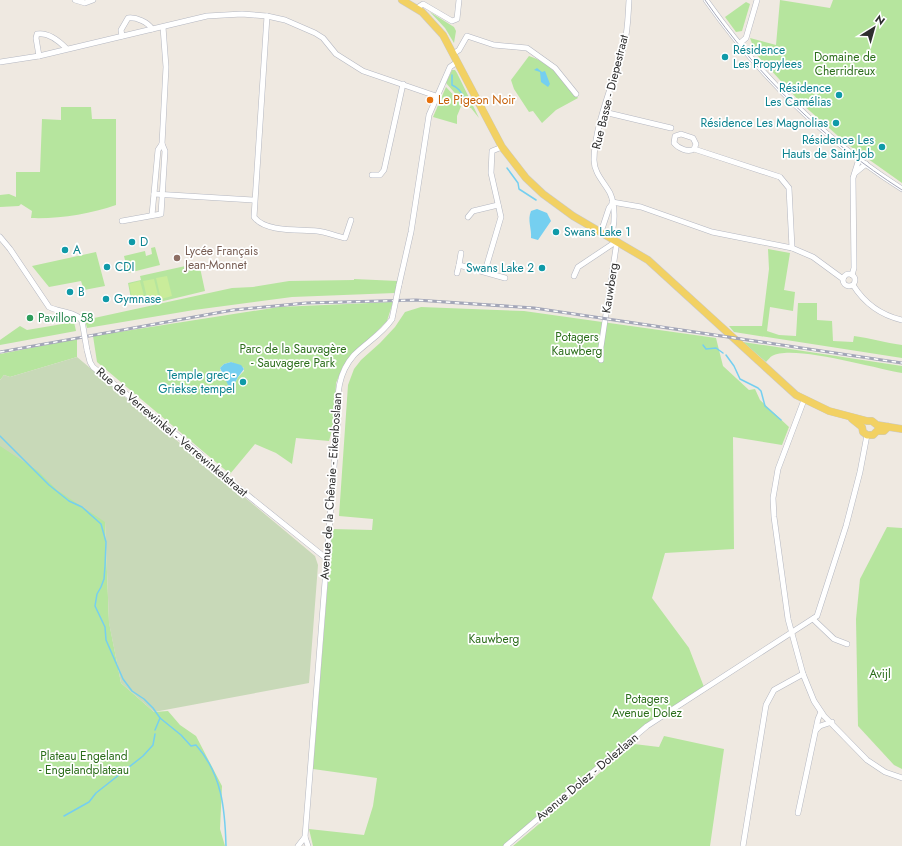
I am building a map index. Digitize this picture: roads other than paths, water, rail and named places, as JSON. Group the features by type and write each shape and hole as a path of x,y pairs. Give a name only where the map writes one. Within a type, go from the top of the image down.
{"main road":[{"path":"402,0 417,8 438,29 453,54 502,147 526,178 543,194 563,210 648,260 779,381 804,400 829,411 849,416 865,424 872,421 877,428"},
{"path":"865,424 863,432 867,435 873,435 877,428"},
{"path":"877,428 888,427 902,429"}],"street":[{"path":"75,0 85,3 93,0"},
{"path":"417,8 423,4 452,20 458,19 459,0"},
{"name":"Rue Basse - Diepestraat","path":"614,239 614,218 610,193 596,170 594,161 596,140 625,43 629,0"},
{"path":"706,0 739,44 794,104 859,159 902,189"},
{"path":"739,44 746,38 757,0"},
{"path":"0,62 39,56 66,48 207,16 242,14 267,16 286,20 323,38 336,54 362,70 412,86 436,96"},
{"path":"267,16 253,200 254,217 256,220 280,228 319,231 345,238 351,220"},
{"path":"122,36 121,30 128,18 134,17 150,25 152,29"},
{"path":"122,221 161,214 165,151 162,144 166,67 163,27"},
{"path":"39,56 36,38 37,34 43,33 61,43 66,48"},
{"path":"453,54 459,50 467,36 494,45 529,49 555,68 576,94"},
{"name":"Avenue de la Chênaie - Eikenboslaan","path":"308,846 306,837 327,559 338,384 344,370 354,355 378,336 392,319 411,232 428,115 450,67 457,62"},
{"path":"372,175 380,175 384,170 403,84"},
{"path":"604,112 671,128"},
{"path":"152,215 158,150 162,144"},
{"path":"485,271 500,217 491,173 492,151 502,147"},
{"path":"694,149 780,177 789,188 792,248"},
{"path":"859,159 853,178 854,268 852,275 855,278 854,285 870,306 885,315 902,320"},
{"path":"855,173 866,164"},
{"path":"154,194 253,200"},
{"path":"601,232 608,208 612,203 641,207 712,232 792,248 817,259 843,279 848,274 852,275"},
{"path":"468,217 473,211 498,205"},
{"name":"Rue de Verrewinkel - Verrewinkelstraat","path":"0,237 10,249 49,307 78,316 82,321 87,350 93,367 200,454 204,460 327,559"},
{"path":"574,276 578,267 614,239"},
{"name":"Kauwberg","path":"601,360 601,347 614,239"},
{"path":"457,273 461,253"},
{"path":"459,265 485,271 485,273 505,278"},
{"path":"844,277 843,282 846,286 854,285"},
{"path":"804,400 778,469 773,498 774,517 787,616 791,632 803,674 814,701 821,712 872,764 885,772 902,778"},
{"path":"847,644 834,639 813,619 820,610 846,526 860,472 867,435"},
{"name":"Avenue Dolez - Dolezlaan","path":"506,846 647,726 813,619"},
{"path":"743,846 766,705 774,690 803,674"},
{"path":"798,814 821,712"},
{"path":"816,730 820,726 832,722"},
{"path":"298,846 306,837"}],"water":[{"path":"537,68 542,72 545,71 550,84 548,87 541,82 540,72 534,70"},
{"path":"537,209 547,213 551,221 538,240 531,238 530,221 531,211"},
{"path":"231,362 241,365 244,369 234,385 229,387 220,368 224,364"}],"waterway":[{"path":"452,75 452,85 460,91 469,104"},
{"path":"507,168 518,183 519,189 536,200"},
{"path":"703,345 706,349 716,348 723,353"},
{"path":"726,355 734,366 740,379 758,388 761,391 765,406 781,420"},
{"path":"0,436 49,485 69,501 82,507 101,524 106,542 105,566 104,579 97,594 95,606 105,627 106,640 123,679 132,691 144,699 160,718 181,735 191,746 196,745 212,768 217,780 223,805 226,846"},
{"path":"155,730 160,718"},
{"path":"64,816 89,802 96,793 143,756 153,745 155,734"}],"tram line":[{"path":"705,0 747,55 794,105 846,150 873,171 902,190"}],"railway":[{"path":"0,352 233,310 306,303 416,300 534,308 902,363"}],"place":[{"name":"Résidence Les Propylees","path":"725,57"},
{"name":"Résidence Les Camélias","path":"839,95"},
{"name":"Le Pigeon Noir","path":"430,100"},
{"name":"Résidence Les Magnolias","path":"836,123"},
{"name":"Résidence Les Hauts de Saint-Job","path":"882,147"},
{"name":"Swans Lake 1","path":"556,232"},
{"name":"D","path":"132,242"},
{"name":"A","path":"65,250"},
{"name":"Lycée Français Jean-Monnet","path":"177,258"},
{"name":"CDI","path":"107,267"},
{"name":"Swans Lake 2","path":"542,268"},
{"name":"B","path":"70,292"},
{"name":"Gymnase","path":"106,299"},
{"name":"Pavillon 58","path":"30,318"},
{"name":"Temple grec - Griekse tempel","path":"243,382"}],"park label":[{"name":"Domaine de Cherridreux","path":"845,64"},
{"name":"Potagers Kauwberg","path":"577,344"},
{"name":"Parc de la Sauvagère - Sauvagere Park","path":"293,356"},
{"name":"Avijl","path":"880,674"},
{"name":"Potagers Avenue Dolez","path":"647,706"},
{"name":"Plateau Engeland - Engelandplateau","path":"84,763"}]}
